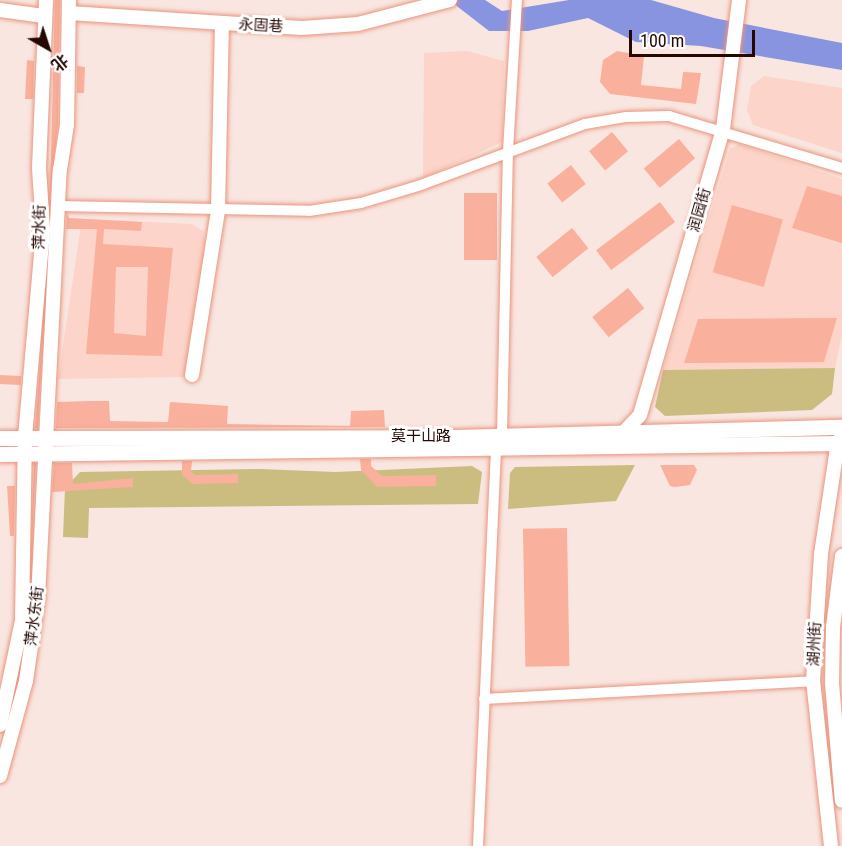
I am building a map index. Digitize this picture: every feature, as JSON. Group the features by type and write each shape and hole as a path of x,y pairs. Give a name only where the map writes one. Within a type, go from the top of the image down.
{"main road":[{"name":"萍水街","path":"24,454 43,230 39,168 46,0"},
{"name":"永固巷","path":"69,6 222,24 302,28 358,24 408,13 450,0"},
{"name":"润园街","path":"625,431 640,415 723,129 739,0"},
{"name":"萍水街","path":"45,445 58,206 67,125 69,6"},
{"path":"0,10 44,16"},
{"path":"192,375 218,212 222,24"},
{"path":"640,415 651,430"},
{"name":"莫干山路","path":"499,440 651,430 841,437"},
{"name":"莫干山路","path":"0,438 25,437 45,445 841,437"},
{"name":"湖州街","path":"831,846 813,681 818,583 841,437"},
{"name":"莫干山路","path":"0,454 24,454 45,445"},
{"name":"萍水东街","path":"0,776 26,681 38,598 45,445"},
{"name":"萍水东街","path":"0,725 22,621 24,454"},
{"name":"湖州街","path":"842,556 833,627 832,682 842,801"}],"street":[{"path":"478,846 499,440 508,151 517,0"},
{"path":"58,206 218,212 309,211 361,203 418,186 585,124 626,117 669,116 723,129 842,168"},
{"path":"484,699 813,681"}],"shaded area":[{"path":"467,51 504,61 502,142 423,178 424,53"},
{"path":"764,76 842,88 842,153 753,125 747,110 751,86"},
{"path":"739,144 842,179 842,334 835,368 663,370 730,149"},
{"path":"82,219 192,224 203,231 206,250 186,377 58,379"},
{"path":"835,368 832,394 812,410 665,416 655,407 663,370"},
{"path":"635,465 616,501 508,509 510,473 515,467"},
{"path":"472,466 482,472 478,504 89,508 88,538 63,537 65,488 80,472 261,469 335,472"}],"water":[{"path":"449,0 485,0 502,11 569,0 651,0 714,18 842,43 842,70 701,46 636,42 588,18 528,31 489,31"}],"building":[{"path":"55,0 60,0 58,124 50,195"},
{"path":"617,51 644,56 641,85 681,89 683,72 701,73 696,104 610,94 600,82 603,60"},
{"path":"27,60 34,61 33,99 25,99"},
{"path":"77,66 85,67 84,93 77,93"},
{"path":"612,132 628,151 605,170 589,151"},
{"path":"679,139 695,158 660,188 644,169"},
{"path":"571,165 586,184 562,202 547,183"},
{"path":"807,186 842,196 842,243 792,228"},
{"path":"464,193 497,193 497,260 464,260"},
{"path":"660,202 675,222 611,270 596,250"},
{"path":"732,205 783,220 764,287 713,272"},
{"path":"67,214 69,218 142,222 141,231 104,229 103,244 173,248 162,356 86,354 97,229 66,229","holes":["116,267 148,267 146,336 114,333"]},
{"path":"572,228 588,248 553,277 536,257"},
{"path":"628,288 644,308 609,337 592,317"},
{"path":"837,318 824,362 684,363 698,319"},
{"path":"42,346 38,428 35,428"},
{"path":"0,375 21,376 21,385 0,384"},
{"path":"109,401 110,421 168,422 170,402 228,406 227,424 350,426 351,411 384,410 385,427 406,427 56,428 57,402"},
{"path":"360,459 371,459 371,466 382,476 436,475 436,486 377,487 361,470"},
{"path":"182,461 192,461 191,471 195,475 238,474 238,483 193,484 182,475"},
{"path":"34,463 36,463 32,530"},
{"path":"54,463 72,463 73,484 133,478 133,487 52,492"},
{"path":"660,465 694,465 697,470 690,485 675,487 670,486"},
{"path":"7,486 15,486 14,536 10,536"},
{"path":"567,528 569,666 525,667 523,529"}]}
